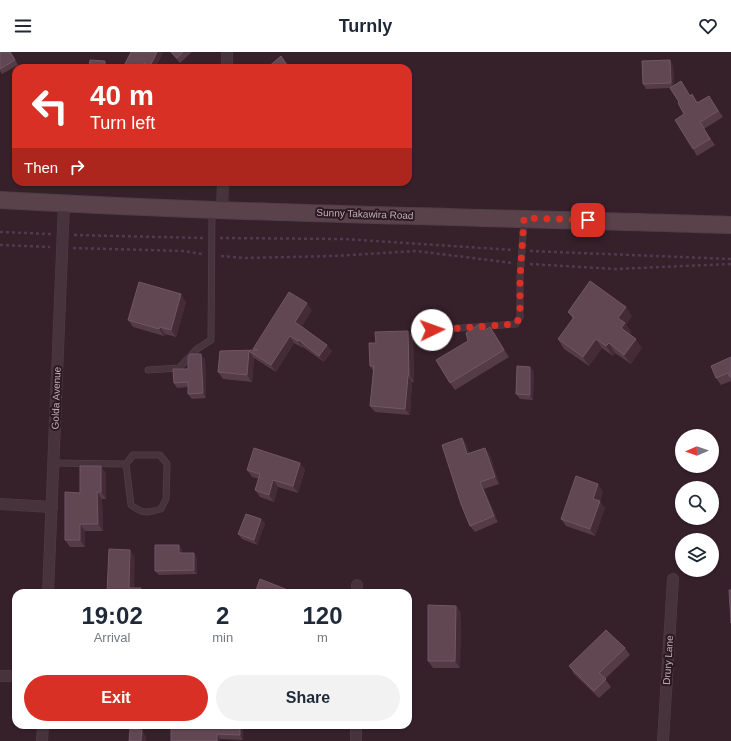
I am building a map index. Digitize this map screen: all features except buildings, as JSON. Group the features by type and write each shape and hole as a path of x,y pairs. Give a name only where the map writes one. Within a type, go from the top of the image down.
{"main road":[{"name":"Sunny Takawira Road","path":"0,200 217,210 731,225"}],"street":[{"path":"227,52 227,64"},
{"path":"217,210 222,186"},
{"name":"Golda Avenue","path":"48,589 64,204"},
{"path":"0,504 52,507"},
{"name":"Drury Lane","path":"663,741 673,579"},
{"path":"0,676 12,676"},
{"path":"42,741 43,729"},
{"path":"356,729 356,741"}],"lane":[{"path":"148,370 179,368 197,349 211,340 212,238 217,210"},
{"path":"432,330 516,324 520,316 524,218"},
{"path":"133,455 160,455 167,464 166,499 161,508 150,513 139,511 131,505 126,464 133,455"},
{"path":"54,463 126,464"}],"path":[{"path":"0,232 63,235 344,239 522,251 731,259"},
{"path":"0,245 184,251 212,255 259,257 334,256 416,251 521,264 615,269 731,264"}],"route":[{"path":"432,330 516,324 520,316 520,278 524,218 588,220"}]}
